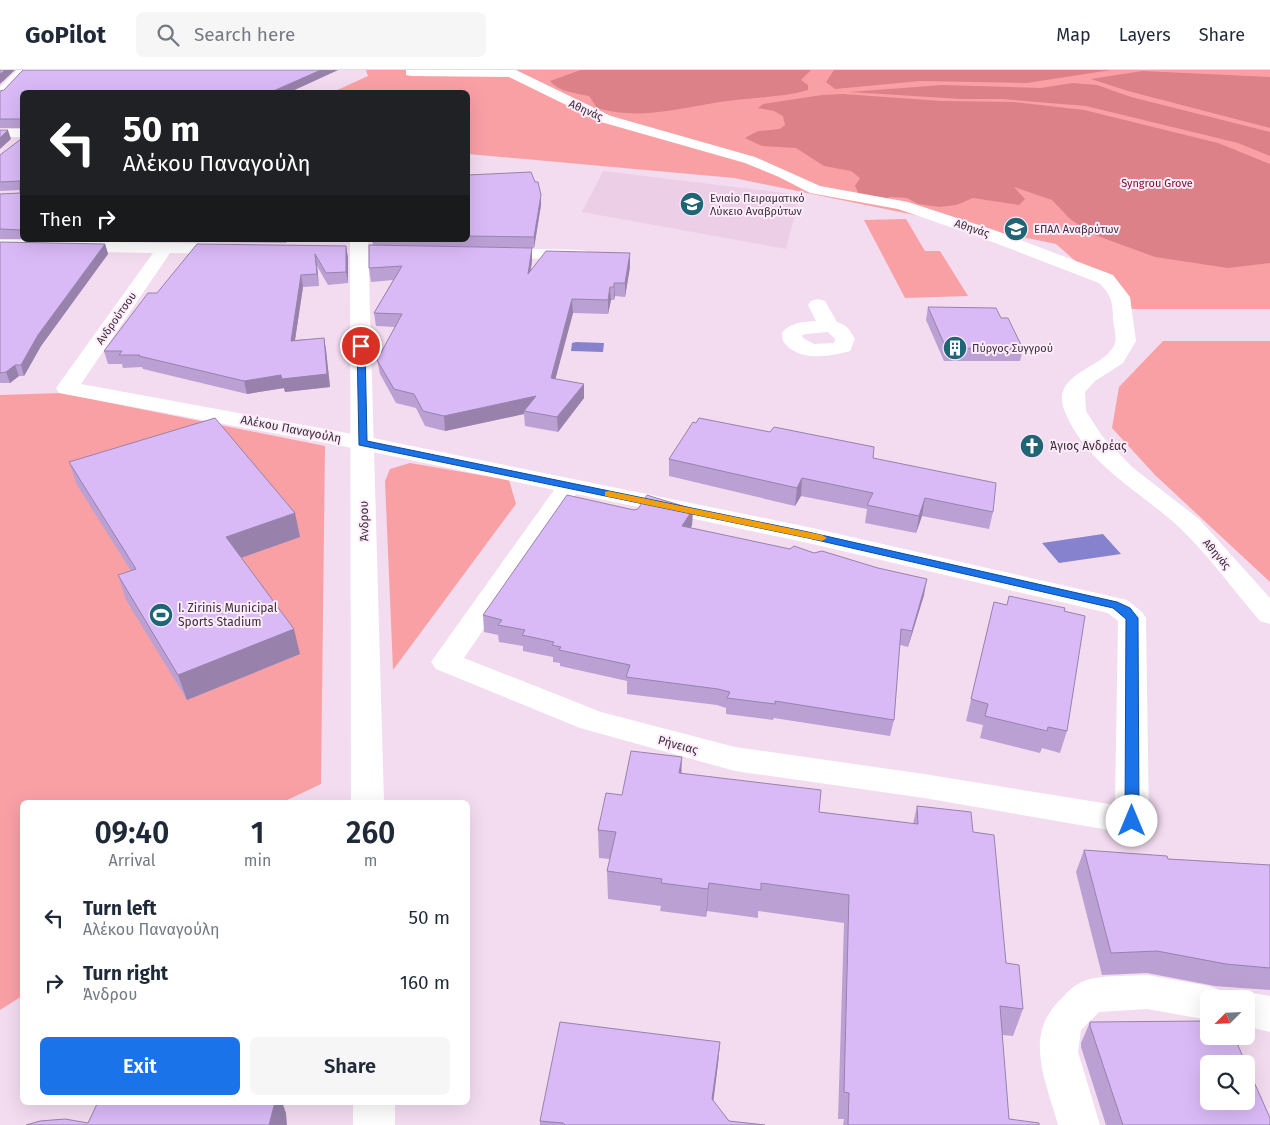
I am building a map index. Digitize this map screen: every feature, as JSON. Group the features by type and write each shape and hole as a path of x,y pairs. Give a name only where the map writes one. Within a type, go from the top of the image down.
{"street":[{"path":"0,93 24,70"},
{"name":"Αθηνάς","path":"412,70 411,72 511,73 606,119 750,160 785,174 816,190 902,205 988,234 1106,279 1120,290 1124,303 1123,327 1127,339 1122,353 1109,364 1088,376 1074,390 1075,410 1093,440 1124,472 1190,524 1270,615"},
{"path":"0,133 20,133"},
{"path":"0,245 252,249"},
{"name":"Ανδρούτσου","path":"67,388 165,248"},
{"name":"Άνδρου","path":"360,248 368,800"},
{"path":"478,253 595,255"},
{"path":"818,305 829,326"},
{"name":"Αλέκου Παναγούλη","path":"67,388 363,442 808,535 1117,606 1132,618 1132,821"},
{"name":"Ρήνειας","path":"569,486 446,662 592,720 666,742 735,759 924,786 1132,821"},
{"path":"1079,1125 1058,1052 1063,1022 1090,996 1147,992 1200,1001"},
{"path":"1255,1012 1270,1014"},
{"path":"374,1105 374,1125"}],"shaded area":[{"name":"Ενιαίο Πειραματικό Λύκειο Αναβρύτων","path":"603,171 800,195 786,249 582,212"},
{"path":"572,343 604,343 603,352 571,351"},
{"path":"1103,534 1121,554 1059,563 1042,543"}],"green space":[{"name":"Syngrou Grove","path":"366,70 1270,70 1270,309 1130,309 1056,244 734,178 470,154 470,90 337,90 368,76"},
{"path":"581,70 811,70 801,80 808,85 808,90 666,111 632,113 597,108 589,96 563,90 550,81"},
{"path":"834,70 1111,70 1027,83 920,81 835,89 826,82"},
{"path":"1142,71 1270,77 1270,128 1128,91 1091,79"},
{"path":"1072,83 1097,85 1131,97 1270,132 1270,156 1238,143 1086,106 1002,99 961,99 850,92 942,85 1041,88"},
{"path":"843,94 942,101 1013,102 1084,110 1218,143 1270,164 1270,263 1228,268 1155,257 1095,235 1070,219 1052,200 1014,187 1025,199 1019,205 973,198 956,205 939,207 918,204 907,198 891,197 884,199 860,196 855,186 860,178 851,171 824,166 796,148 762,146 745,138 758,131 780,129 785,125 783,116 774,111 758,108 763,104 822,95"},
{"path":"906,219 925,251 940,251 968,296 905,298 864,220"},
{"path":"1163,341 1270,341 1270,582 1155,475 1112,428 1119,387"},
{"name":"I. Zirinis Municipal Sports Stadium","path":"61,393 325,446 321,784 287,800 20,800 20,997 0,1010 0,395"},
{"path":"410,463 509,480 516,504 393,670 385,481 390,469"}],"building":[{"path":"23,70 321,70 276,90 20,90 20,119 0,119 0,91 4,90"},
{"path":"0,130 8,130 0,138"},
{"path":"20,140 20,181 0,182 0,155"},
{"path":"531,172 535,182 538,182 541,195 534,237 470,236 470,175"},
{"path":"20,193 20,230 0,229 0,194"},
{"path":"0,242 105,244 38,335 21,365 15,365 6,372 0,373"},
{"path":"197,244 346,246 346,272 326,273 315,254 317,274 301,275 291,341 324,338 327,374 282,379 281,375 244,381 140,355 119,355 122,351 104,351 148,293 157,293"},
{"path":"369,245 532,248 528,274 546,251 630,253 625,283 614,283 614,287 610,287 608,300 572,299 551,378 584,384 557,417 524,411 536,396 444,416 423,411 414,394 394,389 377,360 402,314 374,313 402,266 369,268"},
{"path":"928,307 996,308 1001,318 1008,318 1023,349 946,348"},
{"path":"215,418 295,513 226,537 294,629 178,675 118,575 136,569 69,462"},
{"path":"699,418 770,432 774,427 874,447 873,458 996,483 993,512 925,498 919,516 867,505 873,493 802,478 797,488 669,459 693,422 696,423"},
{"path":"567,495 634,510 638,509 647,495 693,509 682,526 790,549 794,546 814,553 822,551 878,568 927,579 912,631 901,629 894,720 775,701 775,704 727,698 730,692 718,689 626,677 630,665 559,650 561,647 552,645 554,642 522,635 525,630 498,625 502,620 483,615"},
{"path":"1009,596 1065,608 1064,611 1085,616 1067,731 1048,727 1047,731 985,716 988,704 971,699 994,602 1007,605"},
{"path":"631,751 682,757 679,773 821,790 819,812 918,824 917,806 971,812 973,832 994,835 1006,963 1019,965 1023,1009 1000,1006 1009,1119 1039,1123 1039,1125 848,1125 849,1093 844,1092 849,895 761,883 761,890 709,883 708,889 661,883 662,879 607,871 616,832 598,830 606,793 622,795"},
{"path":"1084,850 1167,856 1168,859 1270,865 1270,968 1226,964 1157,951 1111,953"},
{"path":"1200,1021 1200,1045 1238,1045 1242,1055 1200,1055 1200,1110 1255,1110 1255,1084 1270,1118 1270,1125 1123,1125 1090,1022"},
{"path":"560,1022 720,1042 712,1099 729,1121 765,1125 565,1125 563,1123 540,1121"},
{"path":"97,1105 274,1105 269,1125 26,1125 40,1121 65,1119 88,1123"}],"slow traffic":[{"path":"608,494 822,538"}],"place":[{"name":"Ενιαίο Πειραματικό Λύκειο Αναβρύτων","path":"692,204"},
{"name":"ΕΠΑΛ Αναβρύτων","path":"1016,229"},
{"name":"Πύργος Συγγρού","path":"955,348"},
{"name":"Άγιος Ανδρέας","path":"1032,446"},
{"name":"I. Zirinis Municipal Sports Stadium","path":"161,615"}],"route":[{"path":"361,346 363,442 808,535 1117,606 1126,611 1132,618 1132,821"}]}
